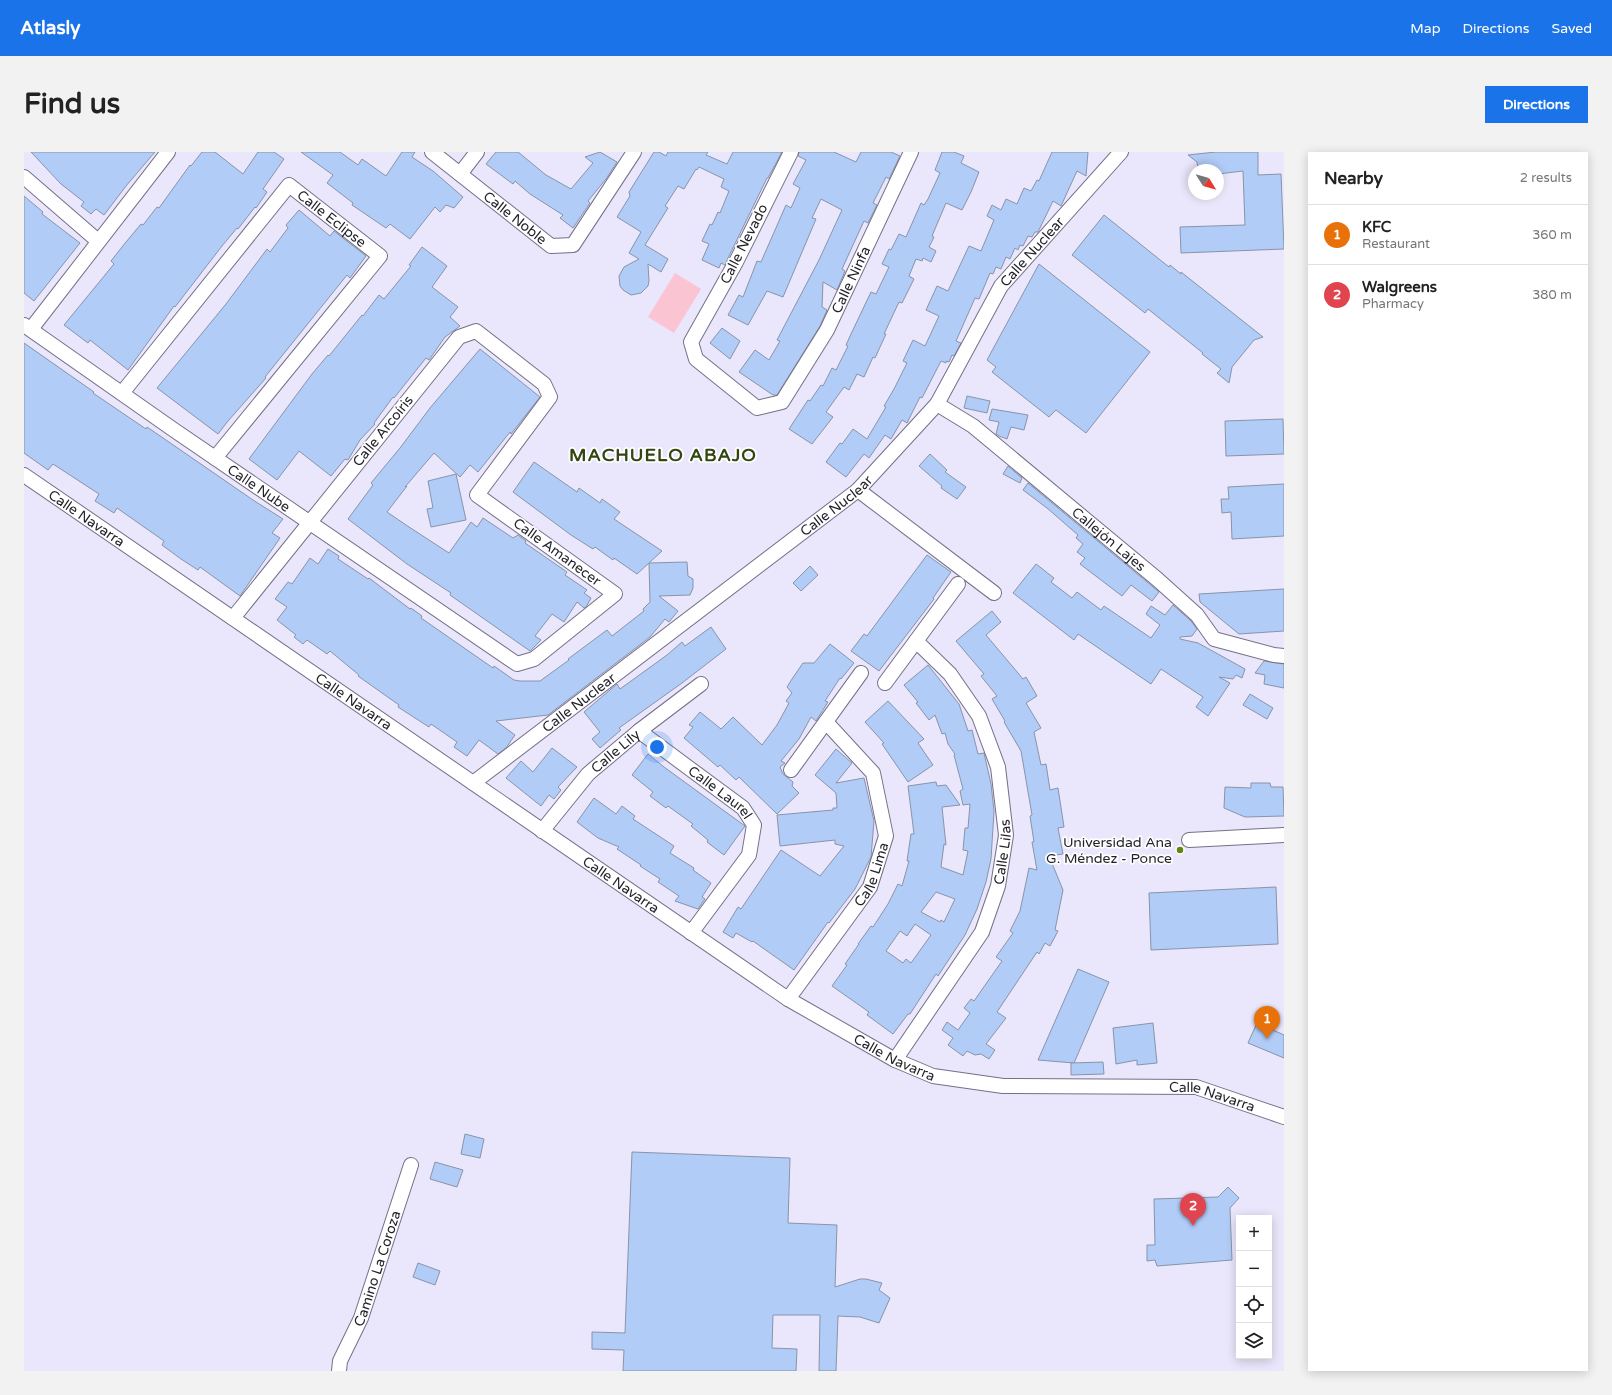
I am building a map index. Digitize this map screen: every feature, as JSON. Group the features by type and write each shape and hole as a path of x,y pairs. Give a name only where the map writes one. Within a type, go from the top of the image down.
{"street":[{"path":"27,327 98,241 168,152"},
{"name":"Calle Noble","path":"432,152 551,246 573,245 634,152"},
{"path":"460,174 477,152"},
{"name":"Calle Nevado","path":"782,402 757,408 696,359 691,342 736,262 791,152"},
{"name":"Calle Ninfa","path":"782,402 827,330 911,152"},
{"name":"Calle Nuclear","path":"473,783 858,490 937,404 1001,286 1121,152"},
{"path":"24,177 98,241"},
{"name":"Calle Eclipse","path":"122,393 289,184 380,256 215,458"},
{"name":"Calle Nube","path":"27,327 309,523 496,650"},
{"name":"Calle Arcoíris","path":"233,618 459,337 476,331 544,384 550,397"},
{"name":"Calle Amanecer","path":"496,650 517,664 534,659 615,594 477,495 550,397"},
{"name":"Callejón Lajes","path":"937,404 973,426 1157,579 1197,615 1214,639 1274,656 1284,656"},
{"name":"Calle Navarra","path":"24,475 788,999 895,1060 933,1076 1003,1086 1196,1087 1284,1117"},
{"path":"858,490 994,593"},
{"path":"885,683 958,584"},
{"name":"Calle Lilas","path":"895,1060 982,932 998,886 1006,835 998,767 978,716 950,674 916,642"},
{"path":"791,770 862,673"},
{"name":"Calle Lily","path":"542,830 588,774 639,731 701,684"},
{"name":"Calle Lima","path":"788,999 870,887 886,836 873,773 826,722"},
{"name":"Calle Laurel","path":"639,731 743,808 754,825 749,855 691,933"},
{"path":"1189,840 1284,835"},
{"name":"Camino La Coroza","path":"339,1371 340,1361 361,1318 411,1165"}],"shaded area":[{"path":"675,273 701,289 674,333 648,317"}],"building":[{"path":"31,152 155,152 104,215 96,209 91,214 81,206 84,202 61,184"},
{"path":"202,152 215,152 243,174 258,152 274,152 284,159 263,189 267,192 256,208 255,207 238,229 237,228 175,307 174,306 128,370 90,340 88,343 64,325 114,264 111,261 126,242 141,224 143,225 157,207 159,208 190,165 191,166"},
{"path":"301,152 340,152 358,165 362,159 386,176 402,152 415,152 412,157 433,171 463,197 454,208 446,205 440,212 435,207 410,239 390,224 386,228 352,205 353,203 327,183 333,175"},
{"path":"496,152 518,152 546,175 571,189 593,163 585,157 600,152 617,162 606,179 588,201 590,203 573,228 560,218 563,215 530,194 515,181 513,184 486,164"},
{"path":"654,152 659,152 666,156 668,152 708,152 706,155 727,164 733,152 782,152 767,178 725,265 721,263 719,268 702,260 709,244 702,241 710,224 712,225 718,212 720,213 729,191 721,187 724,179 699,167 697,170 696,169 684,189 678,186 665,206 668,208 645,245 668,259 661,272 648,264 648,286 641,293 631,295 620,286 619,276 624,267 639,259 629,253 641,232 617,217 630,196 629,192"},
{"path":"799,152 834,152 856,162 861,152 891,152 900,156 889,179 886,177 873,203 877,205 868,223 864,221 842,269 845,271 837,290 823,282 822,307 827,310 820,326 777,395 773,395 739,372 755,350 769,360 780,341 777,340 819,260 842,210 821,199 812,218 816,219 783,297 767,291 748,325 728,315 739,295 743,297 757,261 761,262 786,205 791,208 800,188 793,184 806,160 798,156"},
{"path":"942,152 954,152 964,156 961,163 979,172 971,192 962,210 946,203 929,247 936,251 931,262 923,258 922,261 916,259 909,276 914,279 902,303 899,302 875,358 873,357 864,377 857,374 849,390 844,387 826,412 833,417 812,444 789,429 808,400 810,401 821,385 823,386 832,368 836,370 871,292 876,294 889,267 882,264 889,249 891,250 899,234 906,237 921,203 924,205 928,199 940,173 935,170"},
{"path":"1052,152 1088,152 1086,176 1077,171 1061,206 1053,201 1038,232 1035,232 1032,237 1028,236 1023,246 1020,245 1018,250 1015,248 1010,259 1006,257 1001,269 996,267 993,274 990,273 979,299 975,298 956,341 961,343 954,356 952,355 949,362 946,361 946,363 941,361 907,423 902,420 891,439 885,435 869,458 864,454 846,477 826,462 853,429 867,439 886,407 884,406 907,363 903,361 913,340 925,346 939,316 926,310 937,286 948,291 969,246 981,251 994,220 987,216 992,205 1001,210 1006,199 1017,204 1024,188 1031,191 1037,180 1039,181"},
{"path":"1216,152 1258,152 1258,175 1281,174 1284,249 1181,253 1180,227 1245,225 1243,171 1224,173 1224,164 1197,164 1197,162 1188,155"},
{"path":"24,196 43,212 42,214 80,243 34,301 24,293"},
{"path":"299,210 330,236 334,231 366,256 350,278 347,275 265,377 266,378 218,434 157,388 226,304 267,249 270,252 288,228 286,225"},
{"path":"1104,215 1169,267 1170,265 1181,274 1181,272 1263,337 1254,340 1232,367 1229,383 1217,373 1221,369 1202,354 1203,353 1148,309 1145,313 1072,255"},
{"path":"422,247 447,266 432,287 458,307 450,317 460,326 445,337 429,360 426,358 394,398 393,397 374,423 375,424 360,440 348,460 345,459 331,476 299,451 277,480 249,459 312,374 328,355 329,356 362,315 363,316 379,295 384,299 411,266 409,265"},
{"path":"1039,264 1150,352 1086,433 1056,410 1049,417 992,372 996,367 987,360"},
{"path":"722,328 740,341 730,359 710,343"},
{"path":"24,343 94,392 93,393 146,429 147,427 283,519 272,533 280,538 240,596 200,567 198,570 181,559 162,545 164,541 117,508 114,513 95,501 99,494 53,464 48,470 24,453"},
{"path":"480,349 540,397 511,434 510,432 478,472 470,465 460,477 434,453 405,487 407,486 387,512 449,553 471,522 477,527 483,518 513,538 518,535 526,541 525,543 567,572 565,575 587,590 584,593 591,598 586,607 584,608 577,602 564,622 552,614 535,636 541,640 530,651 450,595 451,593 407,564 348,519 373,485 371,483 430,408"},
{"path":"967,396 990,401 987,413 964,408"},
{"path":"992,409 1028,415 1024,430 1011,427 1007,439 999,436 996,434 999,422 989,420"},
{"path":"1283,419 1284,454 1226,456 1225,421"},
{"path":"930,454 947,470 945,472 966,487 957,499 941,488 942,486 919,466"},
{"path":"534,462 577,492 579,488 600,503 602,499 620,512 614,519 662,551 637,574 614,558 613,560 595,547 593,549 571,535 513,492"},
{"path":"1008,466 1022,478 1020,483 1003,474"},
{"path":"456,474 466,520 431,527 427,509 433,508 428,481"},
{"path":"1028,483 1159,592 1152,601 1131,585 1122,596 1080,564 1085,558 1077,552 1083,544 1076,538 1078,535 1047,508 1023,490"},
{"path":"1284,484 1284,536 1232,539 1231,512 1222,513 1221,499 1229,499 1228,487"},
{"path":"328,549 339,556 338,559 368,579 369,578 410,609 411,608 422,616 421,618 493,668 494,666 514,680 520,681 540,681 607,630 612,636 644,611 643,609 650,602 649,563 687,562 688,576 693,579 693,588 690,595 659,596 678,611 669,622 665,619 650,637 548,715 496,721 515,735 506,748 498,754 479,740 467,756 454,747 457,742 431,724 429,727 398,707 399,705 358,676 359,675 330,651 327,654 307,640 303,644 294,637 296,635 277,620 287,607 275,599 288,582 292,584 310,558 318,564"},
{"path":"927,555 951,572 933,598 934,599 879,671 851,651 864,634 867,636"},
{"path":"1036,564 1054,578 1051,582 1072,598 1077,592 1101,610 1104,606 1151,638 1160,625 1146,614 1151,606 1165,615 1173,605 1191,621 1197,629 1192,636 1180,637 1180,639 1198,643 1245,669 1242,678 1236,675 1233,679 1219,677 1230,683 1208,716 1196,707 1203,697 1161,669 1151,684 1078,634 1074,640 1013,593"},
{"path":"810,566 818,575 801,591 793,583"},
{"path":"1284,589 1284,631 1239,634 1200,602 1199,594"},
{"path":"992,611 1001,622 986,635 1023,679 1026,677 1037,696 1026,703 1041,728 1034,732 1041,765 1046,764 1050,790 1058,788 1064,827 1058,828 1063,854 1049,856 1063,890 1055,930 1058,931 1050,946 1045,943 1039,954 1037,952 997,1012 1006,1018 986,1044 995,1050 989,1059 981,1054 975,1055 967,1051 963,1056 948,1045 953,1038 942,1030 947,1022 958,1030 970,1013 964,1008 971,999 974,1001 1002,961 996,957 1013,933 1010,931 1020,911 1029,868 1037,870 1032,842 1034,842 1030,816 1032,815 1021,751 992,699 997,696 981,676 984,674 956,641"},
{"path":"711,627 726,649 682,683 619,728 621,730 600,748 592,739 600,732 584,712 617,684 620,689 667,655 682,642 685,646"},
{"path":"830,644 854,663 841,679 840,678 825,701 828,702 816,721 811,717 799,739 781,761 785,763 780,767 783,774 793,782 792,786 799,793 777,814 739,777 736,780 720,765 718,767 684,738 693,727 689,725 700,712 721,729 733,717 762,745 777,725 789,703 786,701 792,693 787,687 792,679 803,663 814,663"},
{"path":"1264,661 1284,664 1284,688 1264,684 1265,675 1255,673"},
{"path":"928,665 959,704 968,731 972,730 978,754 984,753 991,784 994,811 991,859 986,882 977,909 965,935 938,976 936,974 910,1014 908,1014 893,1034 867,1015 869,1012 832,986 847,965 845,964 858,944 871,926 873,927 888,904 898,884 902,886 909,861 907,861 911,834 914,834 908,786 936,782 937,786 946,785 960,805 942,807 946,845 944,844 941,867 963,875 968,851 963,850 965,828 968,828 970,804 963,805 960,791 963,789 955,754 948,744 945,733 942,734 935,715 929,720 916,703 918,702 904,685","holes":["936,892 955,899 944,922 941,920 940,922 921,912","915,924 931,935 911,963 906,959 903,963 886,951 900,931 907,936"]},
{"path":"1250,694 1273,708 1267,719 1243,705"},
{"path":"888,701 924,739 918,743 933,765 908,782 882,744 884,743 865,722"},
{"path":"552,748 577,767 558,787 561,790 554,799 549,795 541,806 506,778 521,761 533,772"},
{"path":"836,749 852,763 836,783 864,778 874,821 871,857 855,889 829,923 828,922 794,970 753,941 752,942 736,933 733,938 723,932 738,907 741,909 781,850 820,876 844,846 835,844 835,840 780,846 777,815 833,810 833,808 837,808 836,793 815,775"},
{"path":"648,754 745,826 724,855 707,842 708,840 691,826 693,824 668,806 666,808 650,796 653,792 632,775"},
{"path":"1251,783 1270,783 1271,787 1283,787 1284,816 1245,817 1224,808 1225,787 1251,788"},
{"path":"594,798 616,814 622,806 635,816 633,819 674,846 670,853 694,868 693,870 711,883 702,897 705,899 698,909 675,901 679,896 658,882 660,879 617,849 619,847 598,838 577,822"},
{"path":"1276,887 1278,944 1151,950 1149,893"},
{"path":"1078,969 1109,982 1074,1063 1038,1060"},
{"path":"1153,1023 1157,1063 1137,1065 1137,1060 1116,1064 1113,1028"},
{"path":"1257,1023 1284,1035 1284,1058 1248,1043"},
{"path":"1103,1062 1104,1074 1071,1075 1071,1063"},
{"path":"465,1134 484,1139 480,1158 461,1154"},
{"path":"632,1152 790,1158 788,1223 837,1225 835,1287 860,1279 882,1283 879,1290 890,1298 879,1323 860,1317 838,1316 836,1371 819,1371 820,1315 773,1315 772,1348 797,1349 796,1371 623,1371 624,1350 592,1349 592,1332 625,1333"},
{"path":"435,1162 463,1170 457,1187 430,1179"},
{"path":"1228,1187 1239,1198 1230,1208 1232,1260 1157,1266 1155,1260 1147,1261 1147,1245 1155,1245 1154,1199 1218,1197"},
{"path":"418,1263 440,1271 435,1285 413,1277"}],"place":[{"name":"Universidad Ana G. Méndez - Ponce","path":"1180,850"},
{"name":"KFC","path":"1267,1039"},
{"name":"Walgreens","path":"1193,1226"}],"district":[{"name":"MACHUELO ABAJO","path":"663,455"}]}
